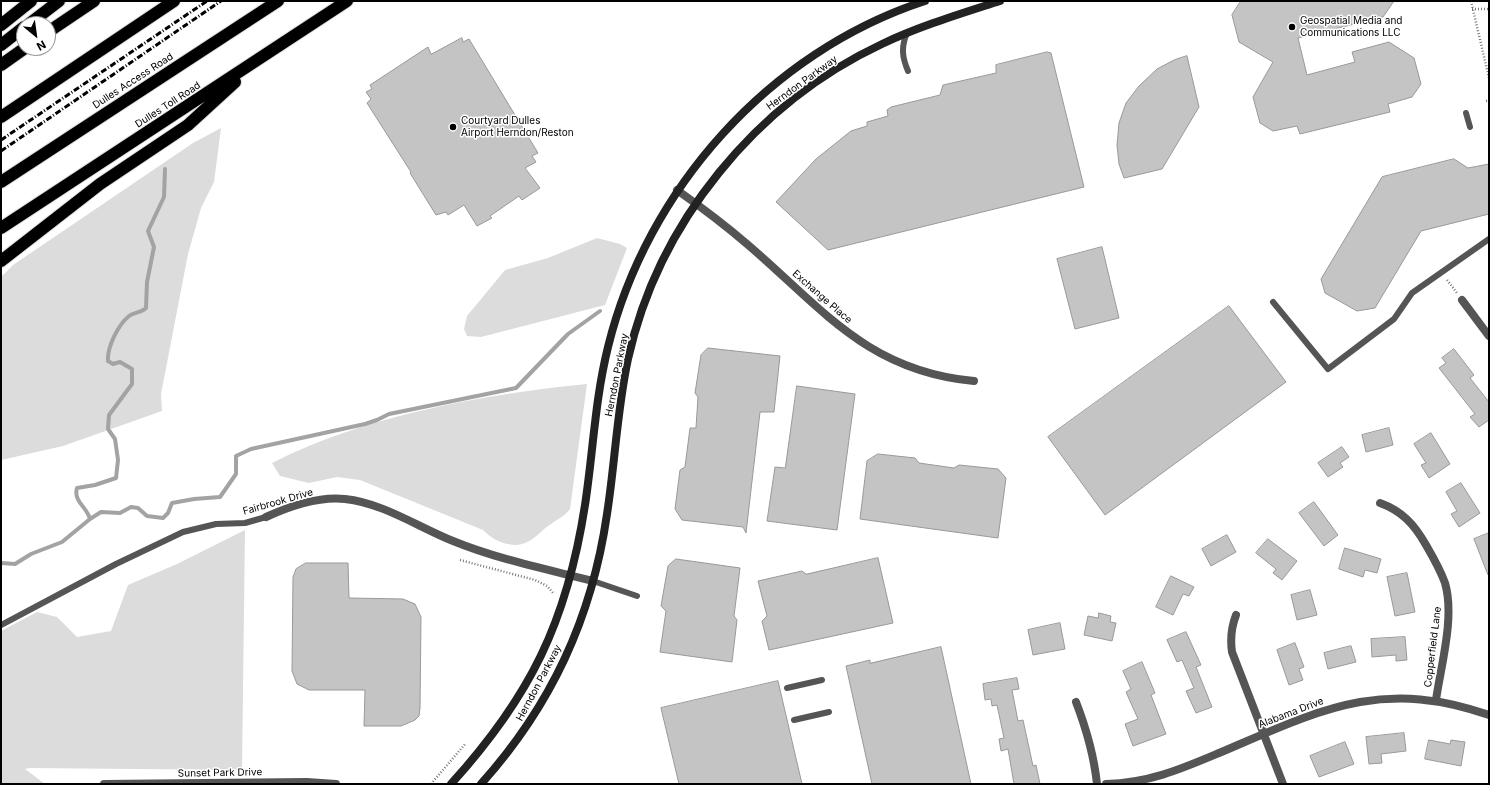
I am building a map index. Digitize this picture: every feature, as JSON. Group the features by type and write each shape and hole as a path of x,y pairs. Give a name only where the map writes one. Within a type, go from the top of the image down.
{"highway":[{"path":"1,25 31,1"},
{"path":"39,16 59,1"},
{"path":"56,27 94,1"},
{"path":"1,116 174,1"},
{"name":"Dulles Access Road","path":"1,182 278,1"},
{"name":"Dulles Toll Road","path":"1,228 346,1"},
{"path":"1,45 16,33"},
{"path":"1,65 16,54"},
{"path":"1,261 100,184 188,125 261,58"}],"main road":[{"name":"Herndon Parkway","path":"451,784 489,740 523,691 554,626 572,576 585,502 598,395 613,328 638,260 658,221 677,190 701,159 731,125 786,76 843,38 882,18 925,1"},
{"name":"Herndon Parkway","path":"481,784 513,747 541,704 569,650 593,582 603,538 619,413 633,338 658,271 696,204 724,166 754,134 792,100 845,64 881,44 907,33 1000,1"}],"street":[{"name":"Exchange Place","path":"677,190 747,244 840,328 861,343 907,366 945,378 974,381"},
{"path":"1462,300 1489,336"},
{"name":"Fairbrook Drive","path":"266,518 288,508 307,502 331,499 354,500 373,506 471,548 593,582"},
{"name":"Copperfield Lane","path":"1380,503 1392,507 1412,524 1439,568 1445,584 1448,616 1436,700"},
{"path":"1236,615 1230,638 1232,652 1283,784"},
{"name":"Alabama Drive","path":"1106,784 1148,780 1191,765 1326,709 1353,702 1387,698 1436,700 1466,707 1489,715"},
{"path":"1076,702 1092,754 1097,784"},
{"name":"Sunset Park Drive","path":"104,784 307,782 336,784"}],"lane":[{"path":"907,33 902,50 903,59 908,71"},
{"path":"1466,113 1470,127"},
{"path":"1273,302 1328,369 1394,319 1412,293 1489,239"},
{"name":"Fairbrook Drive","path":"1,625 129,557 183,532 216,524 245,523 266,518"},
{"path":"593,582 637,596"},
{"path":"787,688 822,680"},
{"path":"794,720 829,712"}],"path":[{"path":"1471,1 1489,78"},
{"path":"1472,9 1489,9"},
{"path":"1442,272 1462,300"},
{"path":"460,560 535,580 547,586 554,594"},
{"path":"431,784 466,743"}],"shaded area":[{"path":"221,128 214,182 201,208 188,254 161,394 162,411 63,446 1,460 1,277 13,265 193,143"},
{"path":"597,238 620,244 627,248 605,305 481,337 467,336 464,329 467,316 505,270 548,258"},
{"path":"587,384 570,509 531,540 520,545 508,544 497,540 483,530 360,480 337,477 309,483 280,476 272,463 346,432 385,420 466,401 548,388"},
{"path":"245,530 242,770 29,768 25,769 45,784 1,784 1,631 37,612 57,617 77,637 111,631 128,585 177,564"}],"building":[{"path":"1241,1 1394,1 1383,17 1298,38 1307,75 1355,62 1352,52 1389,42 1414,58 1421,84 1412,97 1388,104 1390,112 1300,134 1297,126 1273,131 1260,123 1253,97 1273,62 1239,42 1232,15"},
{"name":"Courtyard Dulles Airport Herndon/Reston","path":"462,38 463,42 469,39 538,153 532,156 536,162 525,168 540,188 522,200 519,196 490,216 492,218 477,226 464,205 448,215 446,212 436,215 410,173 411,172 367,103 371,99 366,92 372,89 370,85 428,47 431,54"},
{"path":"1047,52 1051,53 1084,187 828,250 776,202 816,159 851,131 867,126 867,122 888,116 887,110 891,107 940,95 943,85 996,73 996,65"},
{"path":"1187,56 1199,107 1162,169 1124,178 1119,164 1117,145 1119,123 1126,103 1139,86 1157,69 1174,60"},
{"path":"1454,159 1468,168 1489,164 1489,214 1421,231 1375,308 1357,311 1325,293 1321,279 1382,177"},
{"path":"1102,247 1119,318 1075,329 1057,259"},
{"path":"1229,306 1286,382 1105,515 1048,437"},
{"path":"708,348 780,356 774,412 760,412 746,533 743,527 682,520 675,509 680,470 685,467 690,428 696,428 698,397 695,393 701,355"},
{"path":"1454,349 1474,375 1470,378 1489,402 1489,420 1479,427 1470,417 1475,414 1439,368 1446,363 1442,358"},
{"path":"797,386 855,394 837,530 767,521 775,467 785,468"},
{"path":"1389,428 1393,445 1366,452 1362,435"},
{"path":"1431,433 1450,464 1429,478 1421,465 1426,463 1414,444"},
{"path":"1342,447 1349,457 1340,463 1343,467 1328,477 1318,463"},
{"path":"878,454 915,458 919,463 954,468 959,465 998,469 1006,478 998,538 860,519 867,461"},
{"path":"1461,483 1480,513 1459,527 1451,514 1457,511 1446,492"},
{"path":"1314,502 1338,535 1324,546 1299,513"},
{"path":"1489,533 1489,575 1488,575 1474,539"},
{"path":"1227,535 1236,552 1211,566 1202,549"},
{"path":"1268,539 1297,561 1282,580 1273,573 1276,569 1256,553"},
{"path":"1345,548 1381,559 1377,573 1365,570 1363,577 1339,569"},
{"path":"878,558 893,623 769,650 762,621 767,616 758,581 802,571 806,574"},
{"path":"676,559 740,568 734,616 737,620 732,662 660,652 666,611 661,606 668,566"},
{"path":"306,563 348,563 349,598 403,599 415,604 421,617 420,708 419,716 415,720 401,726 364,726 365,690 309,690 297,684 292,671 293,577 296,569"},
{"path":"1407,573 1415,612 1395,616 1387,577"},
{"path":"1171,576 1194,587 1189,596 1183,594 1173,615 1156,607"},
{"path":"1310,590 1317,615 1297,620 1291,595"},
{"path":"1099,613 1111,616 1110,622 1116,623 1112,641 1084,635 1088,616 1098,618"},
{"path":"1060,623 1065,649 1033,655 1028,630"},
{"path":"1186,632 1201,665 1196,667 1212,707 1196,713 1186,691 1194,688 1182,660 1177,662 1167,640"},
{"path":"1405,637 1407,660 1396,661 1396,655 1372,657 1371,639"},
{"path":"1295,643 1304,667 1299,669 1303,680 1289,685 1277,650"},
{"path":"1351,646 1356,662 1328,669 1324,653"},
{"path":"941,647 971,784 872,784 846,666 870,660 870,663"},
{"path":"1142,662 1155,693 1151,695 1166,734 1133,746 1125,724 1138,719 1126,692 1131,689 1123,671"},
{"path":"1017,678 1019,689 1012,690 1018,721 1023,720 1033,766 1036,765 1040,784 1014,784 1008,749 1001,751 999,739 1004,738 997,705 992,706 991,699 985,700 983,684"},
{"path":"778,681 802,784 679,784 661,708"},
{"path":"1404,733 1406,751 1381,754 1382,763 1369,764 1366,737"},
{"path":"1429,740 1450,744 1451,740 1465,742 1461,766 1425,759"},
{"path":"1345,742 1354,764 1319,777 1310,756"}],"waterway":[{"path":"90,519 77,497 77,488 95,485 116,478 118,460 115,439 108,429 109,415 132,384 132,369 120,362 113,364 108,361 108,355 111,343 125,320 129,316 146,308 147,282 154,247 148,231 164,197 165,169"},
{"path":"1,563 15,564 31,554 62,542 101,512 120,513 131,507 138,508 147,516 163,518 168,513 172,503 194,499 220,497 236,474 236,456 251,449 365,424 389,414 516,388 568,334 600,311"}],"railway":[{"path":"1,140 207,1"},
{"path":"1,151 221,1"}],"place":[{"name":"Geospatial Media and Communications LLC","path":"1292,27"},
{"name":"Courtyard Dulles Airport Herndon/Reston","path":"453,127"}]}
